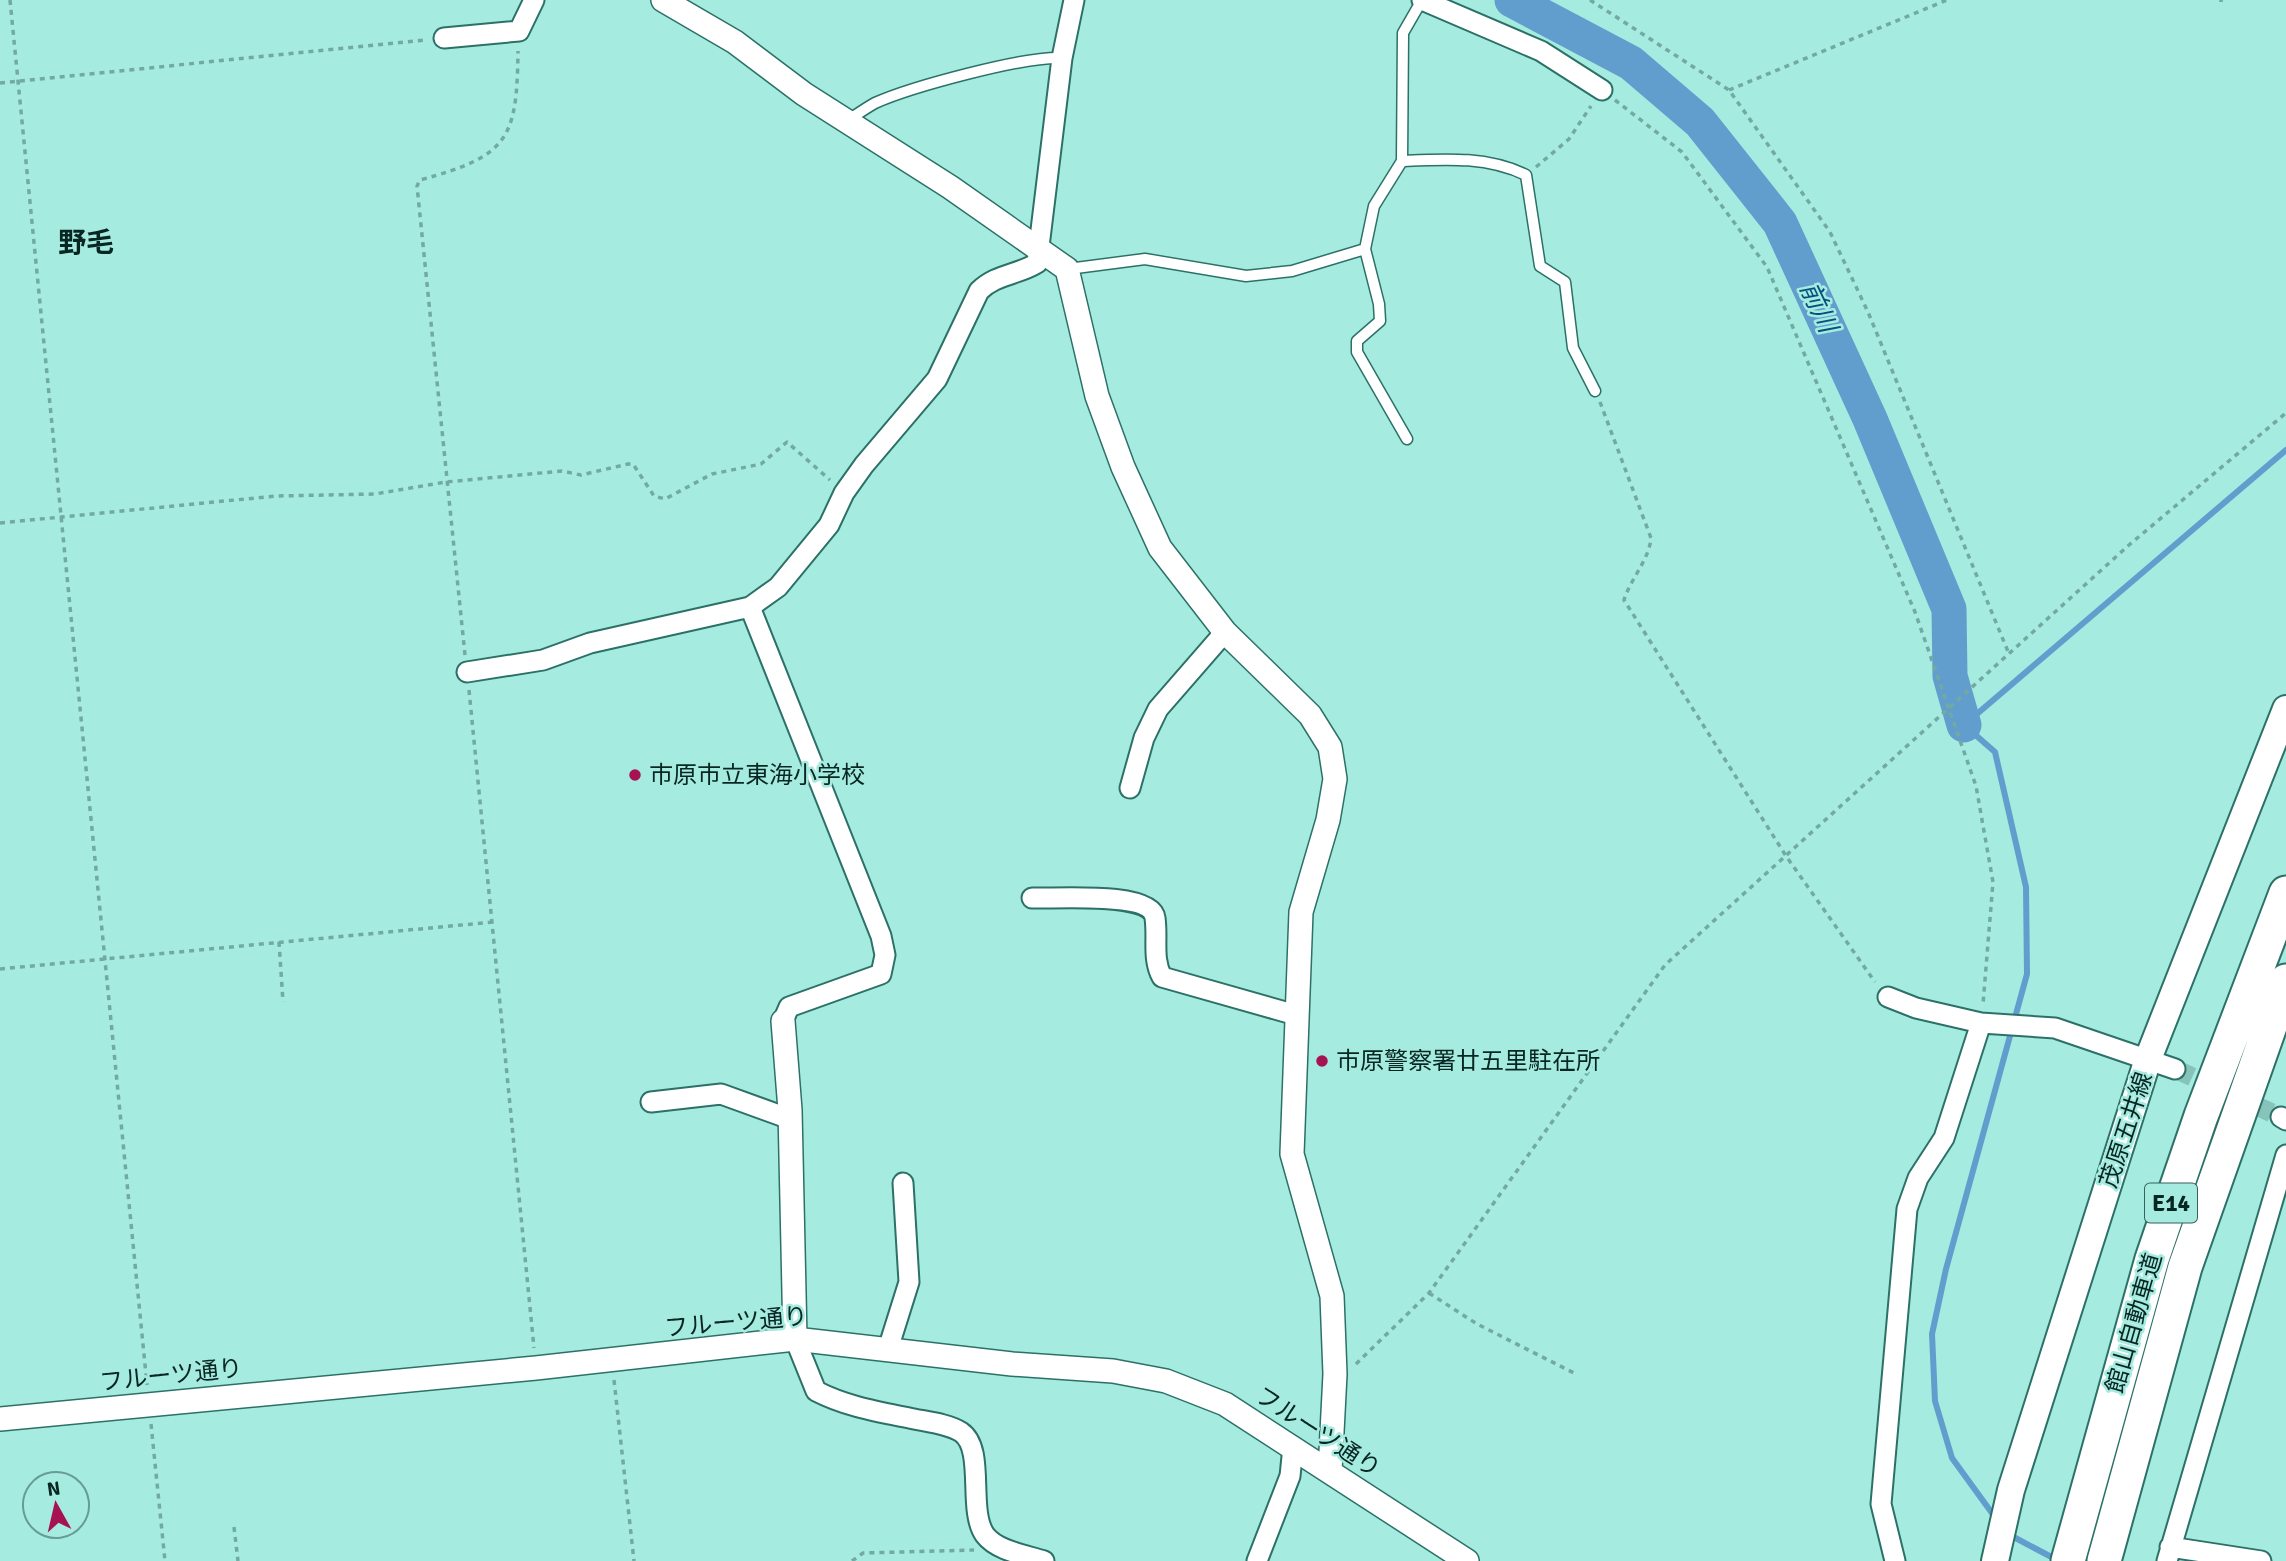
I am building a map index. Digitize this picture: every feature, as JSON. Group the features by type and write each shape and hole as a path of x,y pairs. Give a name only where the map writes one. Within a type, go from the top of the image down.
{"highway":[{"name":"館山自動車道","path":"2068,1561 2152,1259 2201,1116 2286,892"},
{"name":"館山自動車道","path":"2104,1561 2185,1267 2286,981"}],"main road":[{"name":"茂原五井線","path":"1995,1561 2011,1490 2148,1059 2286,709"}],"street":[{"path":"444,38 519,31 534,0"},
{"path":"663,0 735,42 847,121 950,187 1067,270 1097,396 1123,467 1160,548 1225,632 1310,715 1330,747 1335,779 1328,820 1301,912 1292,1154 1332,1296 1335,1374 1330,1471"},
{"path":"467,672 543,660 590,643 750,607 778,587 829,525 844,493 937,379 979,291 989,281 1025,270 1037,263 1062,58 1074,0"},
{"path":"1422,0 1541,51 1602,90"},
{"path":"750,607 881,936 885,955 881,974 789,1007 783,1021 790,1119 795,1339 816,1391 841,1404 944,1425 963,1433 972,1447 978,1518 986,1536 1004,1548 1044,1561"},
{"path":"1130,788 1144,738 1158,709 1225,632"},
{"path":"1032,898 1128,899 1149,906 1155,914 1156,966 1162,977 1296,1014"},
{"path":"1888,997 1916,1008 1981,1023 2054,1028 2175,1069"},
{"path":"1895,1561 1881,1504 1907,1209 1918,1178 1944,1138 1981,1023"},
{"path":"651,1102 721,1094 790,1119"},
{"path":"2261,1561 2169,1554 2286,1155"},
{"path":"888,1349 909,1282 904,1183"},
{"name":"フルーツ通り","path":"0,1419 149,1402 536,1368 795,1339 1012,1364 1113,1371 1166,1381 1225,1404 1467,1561"},
{"path":"1257,1561 1290,1476 1293,1447"}],"lane":[{"path":"1407,439 1357,352 1357,341 1380,321 1379,303 1365,249 1374,206 1402,162 1403,33 1422,0"},
{"path":"847,121 875,103 921,88 994,68 1062,58"},
{"path":"1402,162 1453,159 1504,165 1526,174 1540,266 1565,282 1573,348 1595,391"},
{"path":"1067,270 1144,259 1246,276 1292,271 1365,249"}],"path":[{"path":"10,0 165,1561"},
{"path":"1590,0 1729,90 1830,232 1868,312 2009,654"},
{"path":"1729,90 1947,0"},
{"path":"519,31 518,101 512,123 500,144 484,158 420,180 417,186 536,1368"},
{"path":"0,83 444,38"},
{"path":"1526,174 1569,139 1602,90 1682,152 1767,267 1915,612 1976,786 1993,882 1981,1023"},
{"path":"1595,391 1651,538 1650,549 1629,584 1624,600 1786,856 1888,997"},
{"path":"1335,1374 1357,1364 1429,1293 1665,965 2129,545 2286,413"},
{"path":"0,523 276,496 375,494 446,482 562,471 580,475 633,464 654,496 665,499 712,474 761,464 787,442 844,493"},
{"path":"0,969 493,922"},
{"path":"279,942 283,1002"},
{"path":"1429,1293 1477,1324 1574,1373"},
{"path":"611,1360 634,1561"},
{"path":"234,1527 238,1561"},
{"path":"852,1561 863,1553 1004,1548"}],"waterway":[{"name":"前川","path":"1512,0 1631,63 1700,122 1780,223 1870,419 1949,609 1950,676 1964,725"},
{"path":"1997,1520 1952,1458 1935,1401 1932,1334 1946,1269 2027,974 2026,887 1995,752 1964,725 2286,450"},
{"path":"2008,1534 2057,1560"}],"tunnel":[{"path":"2175,1069 2281,1117"}],"place":[{"name":"市原市立東海小学校","path":"635,775"},
{"name":"市原警察署廿五里駐在所","path":"1322,1061"}],"district":[{"name":"野毛","path":"86,242"}]}
